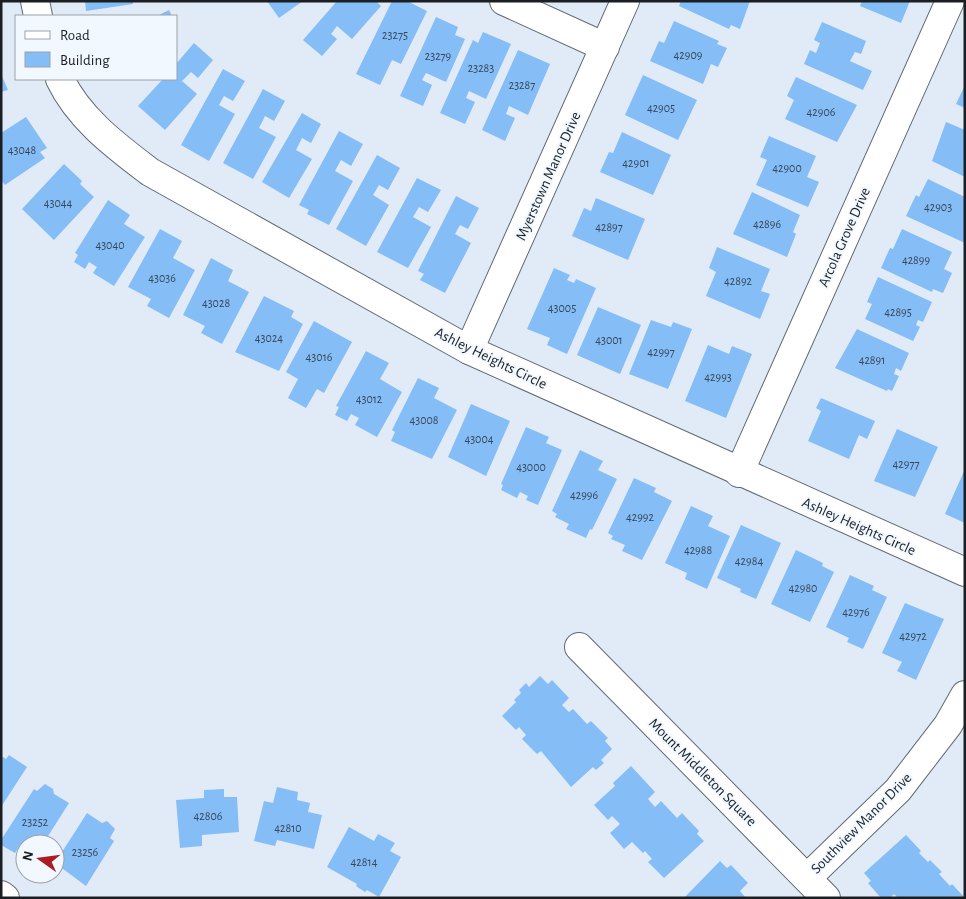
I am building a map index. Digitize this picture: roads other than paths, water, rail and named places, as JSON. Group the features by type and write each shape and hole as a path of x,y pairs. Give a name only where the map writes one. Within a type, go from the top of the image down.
{"street":[{"path":"35,1 38,15"},
{"path":"504,1 605,47"},
{"name":"Myerstown Manor Drive","path":"469,350 625,1"},
{"name":"Arcola Grove Drive","path":"738,473 950,1"},
{"name":"Ashley Heights Circle","path":"60,80 70,99 108,140 150,172 469,350 738,473 965,572"},
{"name":"Mount Middleton Square","path":"579,647 826,898"},
{"name":"Southview Manor Drive","path":"807,878 898,790 948,725 965,695"},
{"path":"1,895 5,898"}]}
